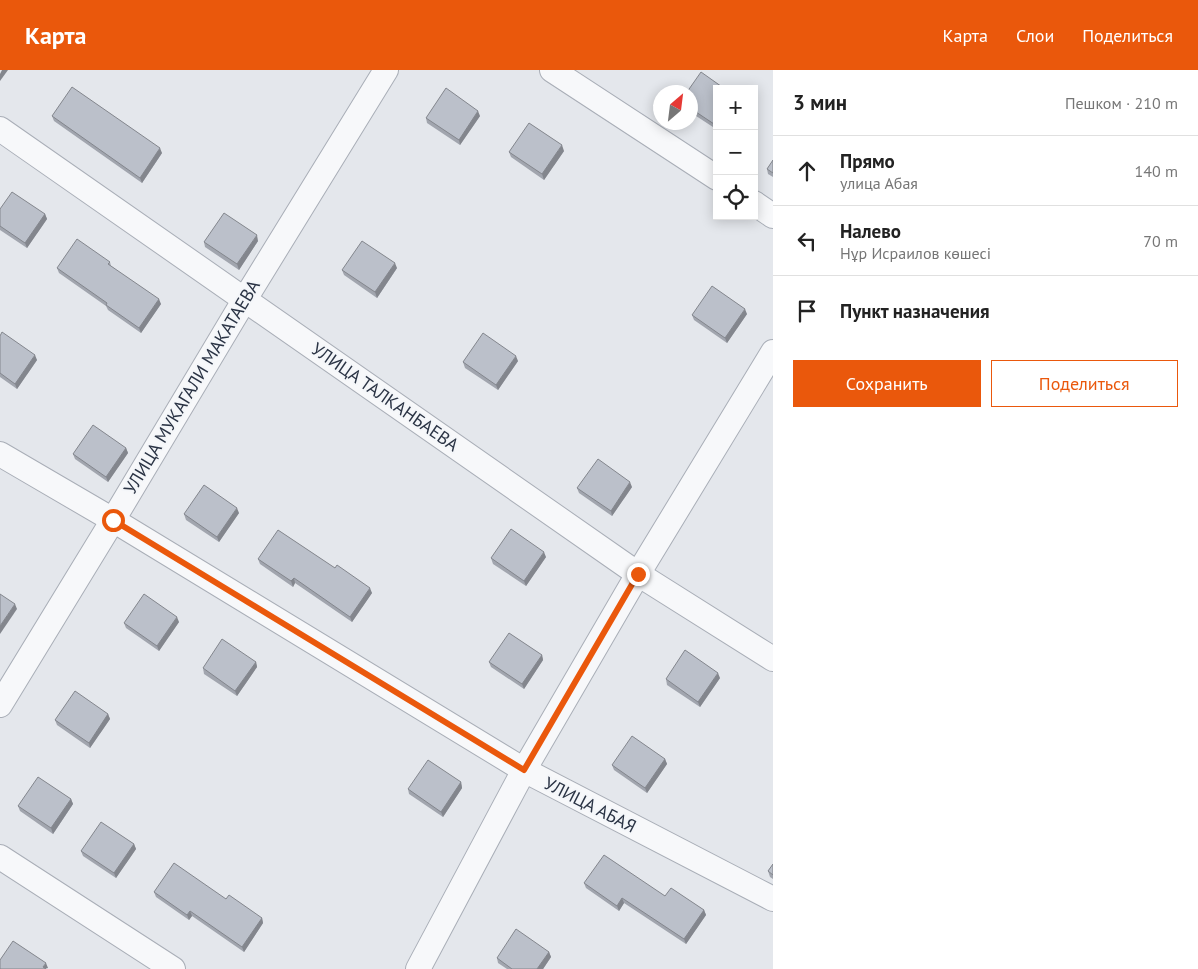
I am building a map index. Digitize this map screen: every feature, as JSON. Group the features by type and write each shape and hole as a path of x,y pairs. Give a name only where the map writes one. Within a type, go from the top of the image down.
{"street":[{"name":"УЛИЦА МУКАГАЛИ МАКАТАЕВА","path":"0,705 113,520 244,299 386,70"},
{"path":"552,70 713,175"},
{"name":"УЛИЦА ТАЛКАНБАЕВА","path":"0,129 638,574 773,659"},
{"path":"758,206 773,216"},
{"path":"418,969 524,770 638,574 773,352"},
{"name":"УЛИЦА АБАЯ","path":"0,454 113,520 524,770 773,899"},
{"path":"0,857 173,969"}],"building":[{"path":"701,72 719,85 713,85 713,123 698,113 698,85 692,85"},
{"path":"72,87 160,148 140,178 52,116"},
{"path":"446,88 478,111 459,140 426,118"},
{"path":"529,123 562,145 542,174 509,152"},
{"path":"773,160 773,173 767,169"},
{"path":"12,192 45,214 25,243 0,226 0,209"},
{"path":"224,213 257,235 237,264 204,242"},
{"path":"77,239 110,262 108,264 159,299 139,328 57,268"},
{"path":"362,241 395,263 375,292 342,270"},
{"path":"712,286 745,309 725,338 692,315"},
{"path":"2,332 35,355 15,384 0,373 0,336"},
{"path":"483,333 516,356 496,385 463,362"},
{"path":"93,425 126,448 106,477 73,454"},
{"path":"598,459 630,482 611,511 577,488"},
{"path":"204,485 237,508 217,537 184,514"},
{"path":"511,529 544,552 524,581 491,558"},
{"path":"278,530 335,568 337,565 370,588 350,617 294,578 291,581 258,559"},
{"path":"0,594 15,604 0,626"},
{"path":"144,594 177,617 157,646 124,623"},
{"path":"509,633 542,655 522,684 489,662"},
{"path":"222,639 256,662 235,691 203,668"},
{"path":"685,650 718,673 698,702 666,679"},
{"path":"75,691 108,714 89,743 55,720"},
{"path":"632,736 665,759 645,788 612,765"},
{"path":"428,760 461,782 441,812 408,789"},
{"path":"38,777 71,799 51,828 18,806"},
{"path":"101,822 134,844 114,873 81,851"},
{"path":"604,855 665,896 671,888 704,910 684,939 622,898 617,906 584,883"},
{"path":"174,863 226,899 229,895 262,918 242,947 190,911 187,915 154,892"},
{"path":"773,864 773,875 768,871"},
{"path":"516,929 549,952 537,969 512,969 497,958"},
{"path":"13,941 46,963 43,967 46,969 0,969 0,960"}],"route":[{"path":"113,520 524,770 638,574"}]}
